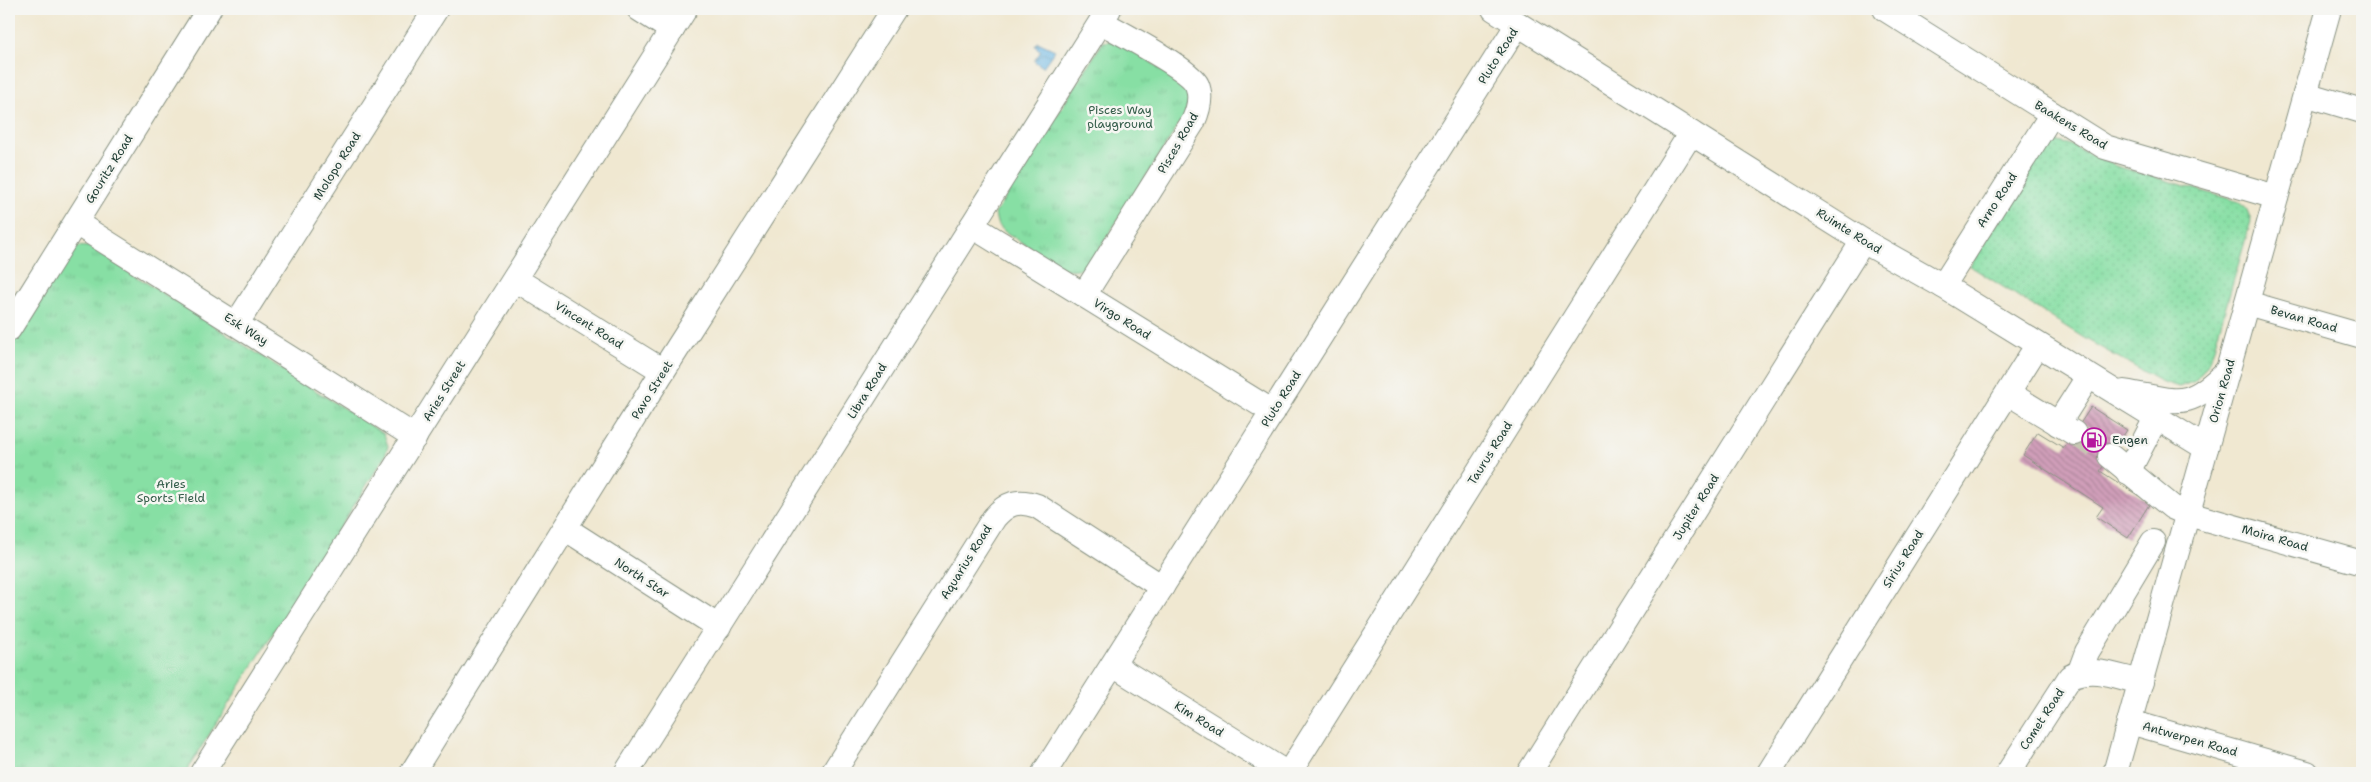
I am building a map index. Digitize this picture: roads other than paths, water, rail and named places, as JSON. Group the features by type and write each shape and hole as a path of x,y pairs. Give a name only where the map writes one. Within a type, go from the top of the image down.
{"street":[{"name":"Gouritz Road","path":"9,329 209,9"},
{"name":"Molopo Road","path":"237,323 436,9"},
{"path":"639,9 672,30"},
{"name":"Aries Street","path":"202,773 685,9"},
{"name":"Pavo Street","path":"412,773 663,371 894,9"},
{"name":"Ruimte Road","path":"1494,9 1864,241 1942,286 2206,448"},
{"name":"Baakens Road","path":"1885,9 2105,147 2276,197"},
{"name":"Orion Road","path":"2115,773 2329,9"},
{"name":"Libra Road","path":"626,773 1105,15"},
{"name":"Pisces Road","path":"1084,295 1193,122 1199,104 1198,86 1185,72 1105,15"},
{"name":"Pluto Road","path":"1044,773 1518,24"},
{"path":"2305,94 2362,111"},
{"name":"Arno Road","path":"1942,286 2052,114"},
{"name":"Taurus Road","path":"1287,773 1691,133"},
{"name":"Esk Way","path":"76,223 415,437"},
{"name":"Virgo Road","path":"972,226 1273,412"},
{"name":"Jupiter Road","path":"1529,773 1864,241"},
{"name":"Vincent Road","path":"514,279 663,371"},
{"name":"Bevan Road","path":"2247,303 2362,336"},
{"name":"Sirius Road","path":"1769,773 2037,346"},
{"path":"2008,393 2066,428 2098,383 2173,402 2186,400 2211,386 2228,370"},
{"path":"2128,472 2156,418"},
{"name":"Moira Road","path":"2110,456 2172,507 2188,514 2362,563"},
{"name":"Aquarius Road","path":"833,773 1002,508 1014,502 1025,502 1037,506 1162,587"},
{"name":"North Star","path":"566,529 718,627"},
{"path":"2141,682 2092,671 2080,671 2087,652 2153,542"},
{"name":"Kim Road","path":"1112,665 1287,773"},
{"name":"Comet Road","path":"2008,773 2060,691 2070,677 2080,671"},
{"name":"Antwerpen Road","path":"2130,722 2307,773"}],"water":[{"path":"1038,42 1055,50 1043,67 1034,61 1041,51 1035,46"}],"tunnel":[{"path":"2074,433 2110,456"}],"place":[{"name":"Engen","path":"2094,440"}],"park label":[{"name":"Pisces Way playground","path":"1120,117"},
{"name":"Aries Sports Field","path":"171,491"}]}
